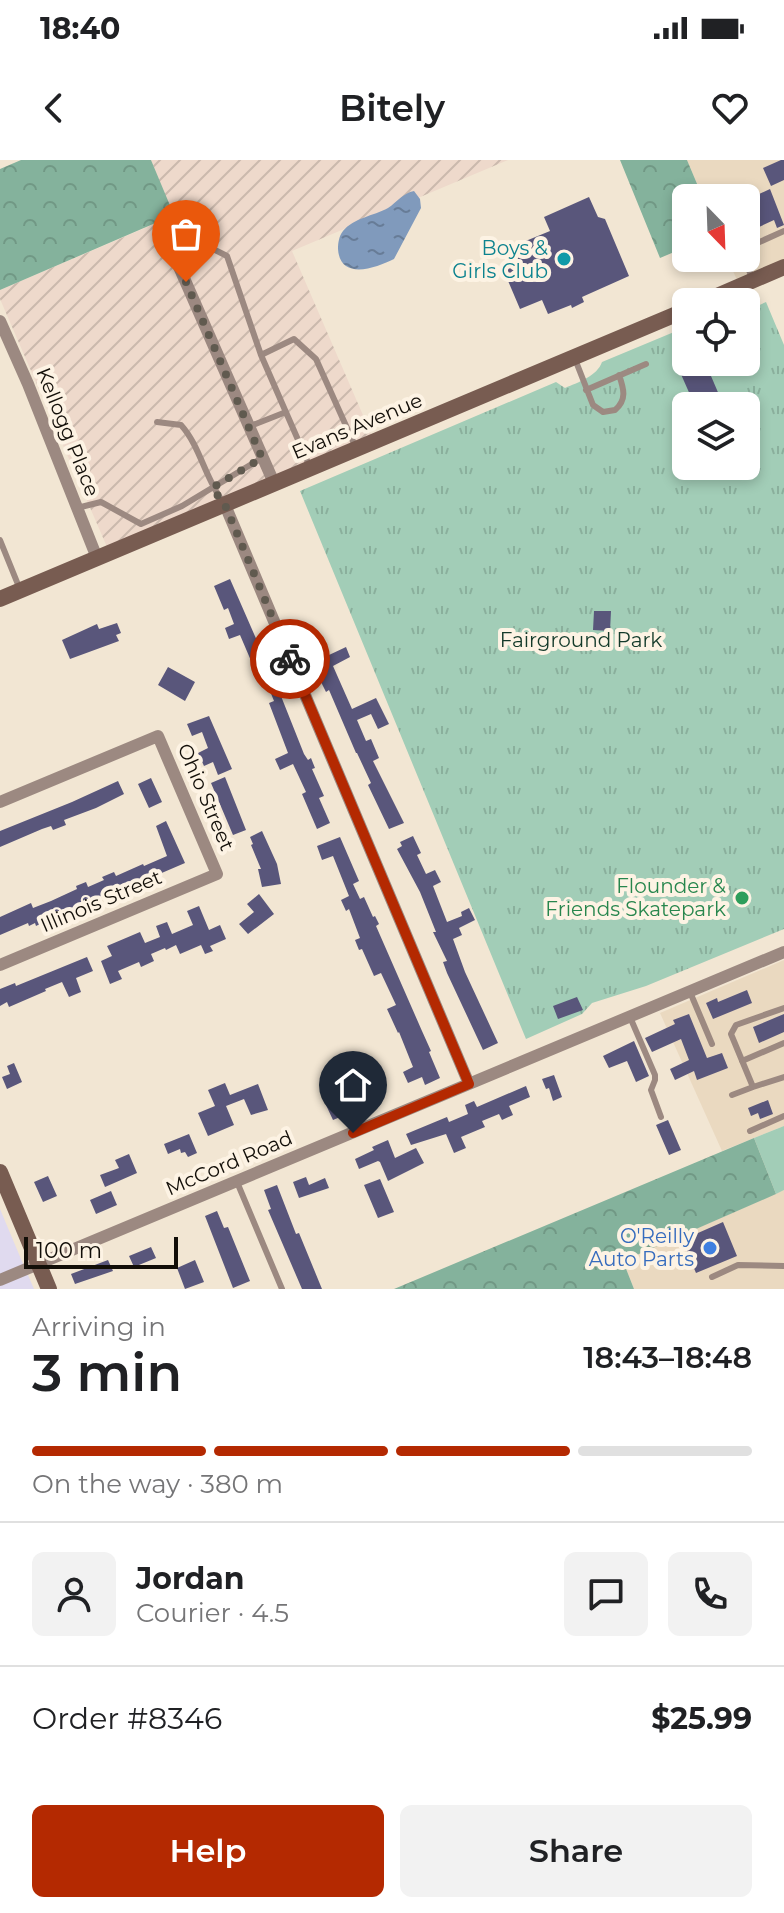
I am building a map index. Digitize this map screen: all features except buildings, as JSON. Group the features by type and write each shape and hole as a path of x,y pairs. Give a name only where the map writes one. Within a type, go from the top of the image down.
{"street":[{"path":"173,253 274,483"},
{"path":"735,288 784,267"},
{"name":"Evans Avenue","path":"0,599 97,558 144,531 225,505 672,316"},
{"name":"Kellogg Place","path":"0,321 97,558"},
{"path":"225,505 469,1084"},
{"name":"Ohio Street","path":"0,802 158,736 217,874"},
{"name":"Illinois Street","path":"0,965 217,874"},
{"name":"McCord Road","path":"0,1280 784,952"},
{"path":"0,1172 49,1289"}],"lane":[{"path":"760,242 784,231"},
{"path":"173,253 203,244 227,256 261,355 310,468"},
{"path":"750,272 753,280"},
{"path":"261,355 294,339 316,359 356,448"},
{"path":"574,358 593,405 603,412 615,410 623,400 619,375"},
{"path":"586,390 646,364"},
{"path":"248,427 286,412"},
{"path":"157,422 181,425 189,433 212,488 225,505"},
{"path":"77,508 101,502 144,531 262,458"},
{"path":"0,540 21,590"},
{"path":"690,992 712,1044"},
{"path":"753,1087 731,1034 736,1025 784,1008"},
{"path":"630,1017 655,1075 651,1090 661,1117"},
{"path":"742,1061 784,1043"},
{"path":"732,1095 784,1077"},
{"path":"750,1131 784,1116"},
{"path":"237,1182 282,1289"},
{"path":"712,1277 738,1265 784,1266"}],"shaded area":[{"path":"151,160 508,160 292,251 372,436 107,547 0,299 0,290 173,216"},
{"path":"687,160 784,160 784,261 760,271 760,184 697,184"},
{"path":"733,272 757,272 737,280"},
{"path":"784,960 784,1126 722,1151 660,1013"},
{"path":"784,1190 784,1289 634,1289 623,1261"},
{"path":"0,1209 21,1259 34,1289 0,1289"}],"green space":[{"path":"21,160 151,160 174,215 0,290 0,169"},
{"path":"620,160 687,160 697,184 672,184 672,253 660,258"},
{"name":"Fairground Park","path":"766,302 784,345 784,929 646,986 592,1003 582,1014 526,1039 300,491 556,382 565,388 592,375 602,362 672,333 672,376 760,376 760,305"},
{"path":"784,1126 784,1190 776,1194 754,1138"},
{"path":"754,1138 776,1194 623,1261 634,1289 394,1289"}],"water":[{"path":"414,191 420,199 421,208 394,259 369,268 352,269 345,265 338,249 343,231"}],"way so far":[{"path":"186,282 262,458 212,488 225,505 290,659"}],"place":[{"name":"Boys & Girls Club","path":"564,259"},
{"name":"Flounder & Friends Skatepark","path":"742,898"},
{"name":"O'Reilly Auto Parts","path":"710,1248"}],"route":[{"path":"290,659 469,1084 353,1133"}]}
